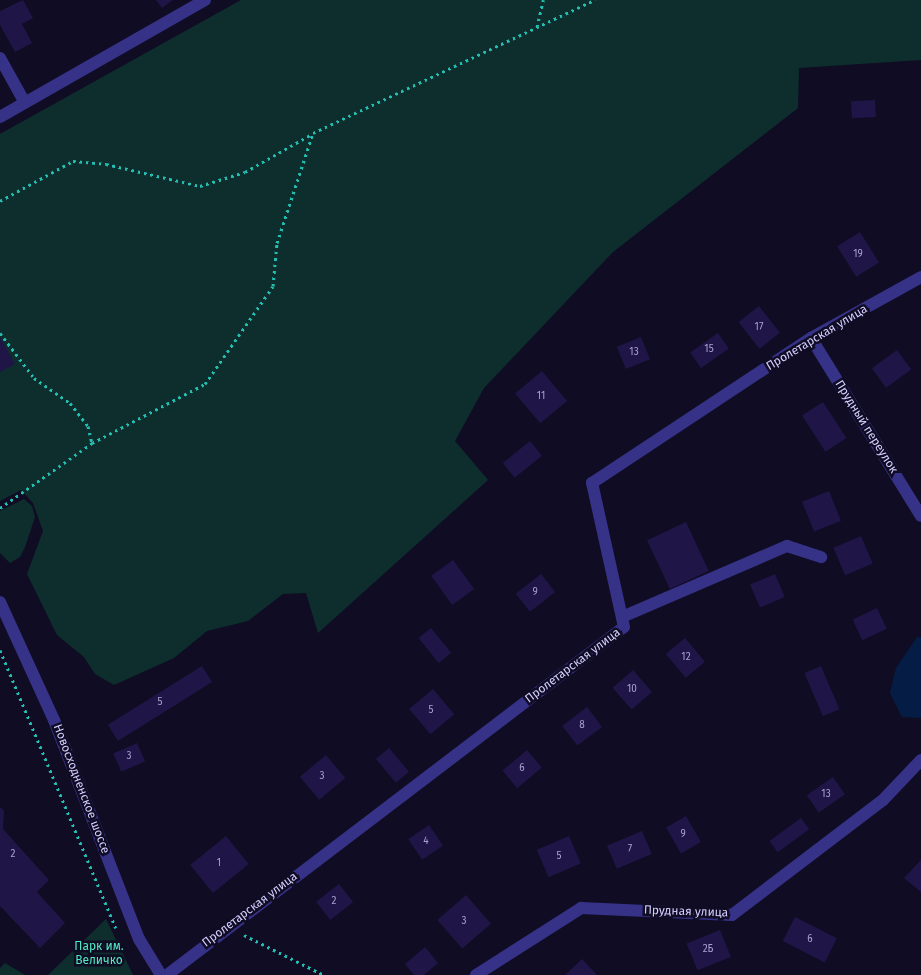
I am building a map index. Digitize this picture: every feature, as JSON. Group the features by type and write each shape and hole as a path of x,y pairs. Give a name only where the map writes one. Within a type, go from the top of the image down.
{"street":[{"path":"0,117 206,0"},
{"path":"0,58 25,103"},
{"name":"Пролетарская улица","path":"167,975 624,627 592,483 811,338 921,277"},
{"name":"Прудный переулок","path":"811,338 921,516"},
{"path":"622,617 787,546 821,557"},
{"name":"Новосходненское шоссе","path":"1,607 54,720 139,939 162,975"},
{"name":"Прудная улица","path":"476,975 581,908 732,915 883,800 921,760"}],"path":[{"path":"537,28 543,0"},
{"path":"0,201 73,161 122,167 200,186 245,172 313,134 596,0"},
{"path":"0,508 92,443 204,384 273,286 277,243 313,134"},
{"path":"0,333 34,378 70,403 88,426 92,443"},
{"path":"0,650 120,934"},
{"path":"228,927 324,975"}],"green space":[{"path":"241,0 921,0 921,60 799,68 798,108 613,252 484,388 455,441 488,480 318,633 306,593 283,594 248,621 207,631 174,658 114,685 95,674 84,657 57,635 27,574 43,531 33,503 21,490 0,501 0,134"},
{"path":"24,499 32,506 35,517 20,557 10,563 0,553 0,511"},
{"name":"Парк им. Величко","path":"106,919 133,975 48,975"},
{"path":"5,963 25,975 0,975 0,968"}],"water":[{"path":"917,637 921,638 921,718 902,717 890,693 896,668"}],"building":[{"path":"23,0 33,18 22,24 32,43 15,52 0,25 0,11"},
{"path":"156,0 173,0 162,8"},
{"path":"875,100 876,117 852,118 851,101"},
{"path":"860,232 879,263 856,277 837,246"},
{"path":"759,306 780,333 759,349 739,322"},
{"path":"718,333 729,349 701,368 690,353"},
{"path":"0,337 15,364 0,372"},
{"path":"641,337 650,359 626,369 617,347"},
{"path":"897,350 911,369 886,388 872,368"},
{"path":"542,371 567,401 540,423 515,393"},
{"path":"823,402 846,438 825,452 802,416"},
{"path":"530,441 542,456 515,478 503,463"},
{"path":"829,491 841,521 814,532 802,502"},
{"path":"686,522 709,571 670,589 647,540"},
{"path":"861,536 873,564 845,575 833,548"},
{"path":"453,560 474,589 452,605 431,576"},
{"path":"541,574 555,592 530,612 516,594"},
{"path":"775,574 785,597 760,608 750,585"},
{"path":"877,608 887,629 862,640 853,619"},
{"path":"431,628 451,653 439,663 419,638"},
{"path":"685,638 705,662 686,678 666,654"},
{"path":"202,666 212,682 118,741 108,725"},
{"path":"821,666 839,709 823,716 804,673"},
{"path":"633,670 652,692 632,710 613,688"},
{"path":"433,689 454,714 430,734 409,709"},
{"path":"587,707 602,727 577,746 562,726"},
{"path":"137,743 145,761 121,772 113,754"},
{"path":"389,748 409,772 396,783 376,759"},
{"path":"527,750 542,768 517,788 502,771"},
{"path":"326,755 345,778 319,800 300,777"},
{"path":"833,777 845,794 819,813 807,795"},
{"path":"0,807 4,811 3,829 49,880 37,892 65,923 40,948 0,906"},
{"path":"686,816 701,842 681,853 666,828"},
{"path":"801,818 809,829 778,852 769,841"},
{"path":"429,825 443,846 422,860 408,839"},
{"path":"642,831 652,854 617,869 607,846"},
{"path":"226,836 249,864 213,893 190,865"},
{"path":"569,836 581,864 549,877 537,850"},
{"path":"921,860 921,892 904,878"},
{"path":"339,884 353,902 330,920 316,902"},
{"path":"466,895 491,924 462,949 437,920"},
{"path":"795,917 837,938 825,962 783,941"},
{"path":"720,930 731,957 697,970 687,943"},
{"path":"425,947 438,963 424,975 414,975 405,964"},
{"path":"582,959 597,975 565,975"}]}
